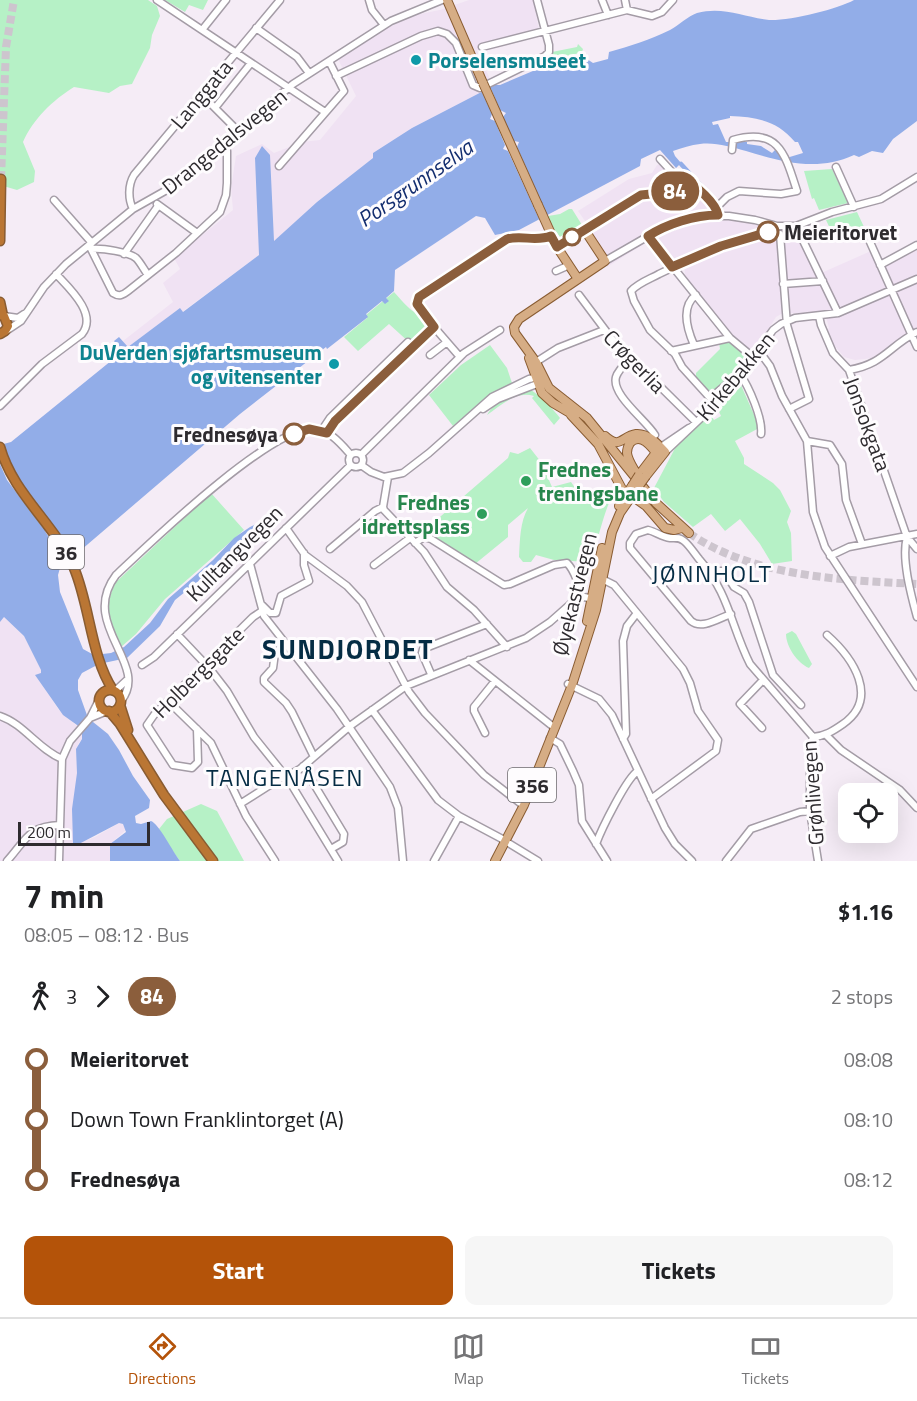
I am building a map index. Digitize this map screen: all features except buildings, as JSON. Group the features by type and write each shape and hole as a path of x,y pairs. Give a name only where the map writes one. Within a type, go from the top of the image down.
{"highway":[{"path":"0,241 1,179"},
{"path":"0,302 7,321 0,345"},
{"name":"36","path":"0,447 12,478 57,538 74,568 103,672 114,691 119,695 125,722 138,752"},
{"name":"36","path":"103,672 100,697 102,708 120,724 169,802 213,861"},
{"path":"100,697 106,690 114,691"},
{"path":"108,711 116,710 120,703"}],"main road":[{"path":"449,0 459,28 551,236 578,279"},
{"path":"557,247 584,230 605,261 517,321 514,327 515,333 549,400 585,423 603,440"},
{"path":"523,346 536,362 538,380 587,418 612,441 621,442 638,434 648,437 661,452"},
{"path":"572,415 598,444 621,487 634,490 662,508 686,530 665,528 634,490 587,418"},
{"path":"634,490 628,447 633,441 642,440 661,452"},
{"name":"356","path":"634,490 661,452"},
{"path":"615,477 620,504"},
{"name":"Øyekastvegen","path":"495,861 508,842 524,805 570,684 595,599 607,532 620,504 634,490"},
{"name":"Øyekastvegen","path":"599,578 614,525 634,490"}],"street":[{"path":"157,0 325,112"},
{"path":"202,30 226,0"},
{"name":"Langgata","path":"136,208 130,191 130,182 134,175 280,0"},
{"path":"369,0 372,10 384,25"},
{"name":"Drangedalsvegen","path":"4,332 21,321 56,274 136,208 172,187 289,88 384,25 411,11 442,0"},
{"path":"336,76 421,36 438,31 454,40 473,85 480,88 545,56 550,48 537,0"},
{"path":"602,0 608,15"},
{"path":"625,0 627,10"},
{"path":"482,47 627,10 652,16 666,9 673,0"},
{"path":"256,28 297,57 309,73"},
{"path":"279,166 344,91 329,61"},
{"path":"215,108 251,63"},
{"path":"201,94 238,131"},
{"path":"605,261 648,236 717,211 727,197 739,191 776,194 797,191 780,147 763,137 746,137 733,140 732,150"},
{"path":"54,200 91,246 109,288 116,295 122,295 176,253 214,219 226,195 227,159 224,143"},
{"path":"660,159 682,183 692,184 717,211 777,226 796,226 832,212 881,198 917,177"},
{"path":"836,167 854,207"},
{"path":"584,230 641,195 651,194 664,197 671,195 682,183"},
{"path":"153,198 158,206 197,233"},
{"path":"124,254 158,206"},
{"path":"796,226 838,313"},
{"path":"711,399 671,351 650,330 634,302 631,291 672,267 721,246 768,232"},
{"name":"Kirkebakken","path":"661,452 687,433 689,428 703,416 717,392 740,374 773,330 784,322 780,234"},
{"path":"460,357 417,304 419,297 507,239 540,240 551,236"},
{"path":"648,236 730,338 754,358"},
{"path":"870,242 891,290 914,333 917,347"},
{"path":"880,265 917,245"},
{"path":"91,246 138,260 148,275"},
{"path":"556,271 565,267"},
{"path":"0,406 42,364 87,328 88,321 83,308 56,274"},
{"path":"789,409 809,399 784,322 838,313 917,279"},
{"path":"783,284 823,281"},
{"name":"Crøgerlia","path":"579,295 604,330 696,422"},
{"path":"694,345 686,318 689,302 696,295"},
{"path":"3,315 18,318 27,312"},
{"name":"Jonsokgata","path":"819,316 833,353 849,370 907,537"},
{"path":"324,432 434,327"},
{"path":"361,455 460,357 500,330"},
{"path":"536,362 558,348 604,330"},
{"path":"849,370 862,368 879,360 914,333"},
{"path":"671,351 730,338"},
{"path":"324,432 330,418 408,342"},
{"path":"430,355 447,342"},
{"path":"759,351 770,366 777,387 807,441 813,512 818,530 830,556 917,687"},
{"path":"631,358 618,372 615,379 617,390 655,435"},
{"path":"740,374 762,424 761,434"},
{"path":"351,455 349,460 355,467 362,465 376,474 388,477 397,476 407,471 492,397 538,380"},
{"path":"120,703 126,693 127,670 105,617 104,600 109,585 116,575 244,462 298,432 309,429 324,432 351,455"},
{"path":"807,441 830,446 840,460 846,500 862,544"},
{"path":"351,455 355,453 361,455"},
{"path":"361,455 362,465"},
{"name":"Kulltangvegen","path":"142,665 154,657 351,465"},
{"path":"383,507 388,477"},
{"path":"383,507 424,552 447,587 487,624 507,647"},
{"path":"330,549 375,511 383,507"},
{"path":"286,528 304,553 347,586 365,606 412,697 424,713 491,781 520,803"},
{"name":"Grønlivegen","path":"731,614 704,624 695,624 630,546 636,534 644,530 653,531 684,541 711,574 727,602 746,656 763,680 813,737 810,750 810,811 818,861"},
{"path":"830,556 842,549 917,534"},
{"path":"374,565 413,541 424,537 431,539 504,585 564,563 570,566 581,592 580,598"},
{"path":"907,537 917,549"},
{"path":"907,537 905,543 907,565 917,616"},
{"path":"260,603 270,613 276,613 281,596 309,581 304,566 304,553"},
{"path":"250,564 262,611 350,726 383,775 394,797 399,814 403,861"},
{"name":"Grønlivegen","path":"711,574 717,571 724,572 734,586 748,598 773,675 801,705"},
{"path":"599,578 614,585 687,675 698,711 716,736 718,747 707,758 651,799"},
{"path":"240,804 303,766 350,726 406,686 431,674 507,647 542,628 571,602 580,598 595,599"},
{"name":"Holbergsgate","path":"197,729 197,764 192,768 175,766 147,725 149,719 253,617 262,611"},
{"path":"623,739 626,734 623,640 627,626 637,613"},
{"path":"431,674 422,653 423,649 487,624"},
{"path":"177,634 206,664 232,699 254,737 285,776 338,861"},
{"path":"813,737 826,735 855,714 861,704 862,695 857,675 827,634"},
{"path":"286,644 275,653 273,670 264,678 264,682 286,703 314,757"},
{"path":"470,660 551,725"},
{"path":"114,691 128,678"},
{"path":"762,728 740,704 763,680"},
{"path":"485,733 474,707 495,681"},
{"path":"570,684 591,694 606,707 669,836 692,861"},
{"path":"59,861 62,759 77,732 90,718 100,697"},
{"path":"168,701 211,742 240,804 274,861"},
{"path":"372,710 432,794 446,807 530,854 538,861"},
{"path":"90,718 108,711"},
{"path":"0,716 14,723 42,748 62,759"},
{"path":"826,735 841,750 900,790 917,808"},
{"path":"550,738 560,744 577,778 582,821 607,861"},
{"path":"303,766 344,834 344,842 331,849"},
{"path":"596,844 625,787 632,775 638,771"},
{"path":"726,861 751,829 800,812 810,811"},
{"path":"434,861 459,816"},
{"path":"7,861 33,831 43,826 60,825"},
{"path":"526,861 530,854"}],"shaded area":[{"path":"469,0 533,0 539,29 477,50 493,86 412,128 373,153 373,158 317,202 259,255 182,312 179,309 127,348 123,341 173,302 163,283 180,269 174,258 233,210 231,188 236,156 262,144 274,153 302,142 320,140 356,96 338,59 383,30 415,15 440,10"},
{"path":"667,161 723,213 796,226 819,274 871,251 879,264 917,245 917,329 873,358 855,360 844,357 825,334 829,328 826,317 818,314 783,313 776,317 749,360 686,280 684,266 677,261 670,261 650,240 607,267 590,228 578,211 629,179 652,173 657,165"},
{"path":"4,617 24,636 41,670 41,673 36,676 59,710 82,730 82,739 78,744 75,845 119,823 123,824 126,830 110,844 110,861 0,861 0,622"}],"green space":[{"path":"0,0 148,0 157,6 160,16 152,35 150,48 132,84 120,86 109,93 74,87 51,104 38,118 23,142 35,171 34,182 17,190 0,185"},
{"path":"165,0 208,0 203,10 189,5 185,12"},
{"path":"578,44 583,49 582,52 532,67 552,52 577,47"},
{"path":"832,169 848,203 819,210 814,198 812,199 804,171"},
{"path":"572,209 582,225 561,238 548,216 560,214"},
{"path":"857,212 864,227 835,239 826,220"},
{"path":"394,292 427,322 428,328 411,344 389,324 358,351 344,337"},
{"path":"733,339 749,360 737,376 759,426 735,441 744,458 744,464 780,490 791,511 787,522 791,533 792,561 772,564 760,544 740,519 725,531 711,514 693,527 664,502 654,488 681,437 709,413 714,420 721,416 712,397 696,380 696,373 720,349 719,343"},
{"path":"490,345 507,368 512,383 484,400 453,426 429,395 461,365"},
{"path":"530,390 560,418 554,425 532,398 534,396 515,397 487,415 500,402"},
{"path":"530,448 541,462 552,487 571,482 584,501 601,495 609,503 589,562 554,560 536,555 531,562 523,562 519,557 520,537 523,519 528,508 508,525 508,537 475,564 427,532 426,529 508,458 510,452 518,454"},
{"name":"Frednesøya","path":"211,493 244,530 165,599 136,634 121,647 110,623 108,609 115,583"},
{"path":"792,631 796,634 812,664 809,668 796,658 790,649 786,634"},
{"path":"201,804 217,811 244,861 180,861 159,829 167,819"}],"water":[{"name":"Porsgrunnselva","path":"854,0 917,0 917,121 893,139 883,153 872,151 859,157 854,155 827,163 813,164 787,162 723,145 706,144 673,151 681,163 676,168 660,150 641,159 640,166 519,230 495,235 485,218 476,216 395,270 394,291 386,298 389,301 385,304 382,301 366,314 368,317 240,414 60,568 58,575 60,592 83,649 94,655 111,653 124,647 150,623 168,599 213,560 234,538 268,518 273,524 217,579 206,575 175,600 160,626 127,658 99,664 82,673 78,680 78,690 88,718 108,734 150,800 149,808 135,816 136,823 151,821 154,823 180,861 110,861 110,844 126,832 123,824 119,823 77,845 73,843 72,809 77,773 76,749 82,739 82,730 63,715 35,675 41,673 41,670 24,636 4,617 0,622 0,445 11,442 122,352 114,341 119,337 128,347 180,308 183,312 259,255 255,158 262,146 270,155 274,241 317,202 373,158 373,153 412,128 495,85 586,54 587,59 593,63 608,59 609,52 662,34 697,13 725,11 760,19 778,20 813,14","holes":["730,116 758,119 774,125 798,142 803,153 783,159 775,150 772,153 761,146 747,144 747,142 726,142 718,124 713,125 712,122 730,118"]}],"pier":[{"path":"489,84 500,110 506,113 503,117 514,141 519,142 517,147 548,217 540,221 508,151 503,149 505,145 495,121 490,119 492,114 480,88"},
{"path":"2,441 14,473 49,524 43,528 7,480 0,464 0,442"},
{"path":"50,526 74,561 67,567 45,531"}],"waterway":[{"path":"681,164 714,200"}],"tunnel":[{"path":"1,179 6,47 14,0"},
{"path":"689,533 714,548 741,559 798,574 859,581 917,584"}],"bus line":[{"name":"84","path":"294,434 309,429 322,430 327,433 335,421 434,327 417,304 419,297 507,239 540,240 551,236 557,247 641,195 668,197 685,182 692,184 716,208 718,215 682,222 648,236 672,267 721,246 768,232"}],"place":[{"name":"Porselensmuseet","path":"416,60"},
{"name":"Meieritorvet","path":"768,232"},
{"name":"DuVerden sjøfartsmuseum og vitensenter","path":"334,364"},
{"name":"Frednesøya","path":"294,434"},
{"name":"Frednes treningsbane","path":"526,481"},
{"name":"Frednes idrettsplass","path":"482,514"}],"district":[{"name":"JØNNHOLT","path":"712,573"},
{"name":"SUNDJORDET","path":"348,648"},
{"name":"TANGENÅSEN","path":"285,777"}]}
